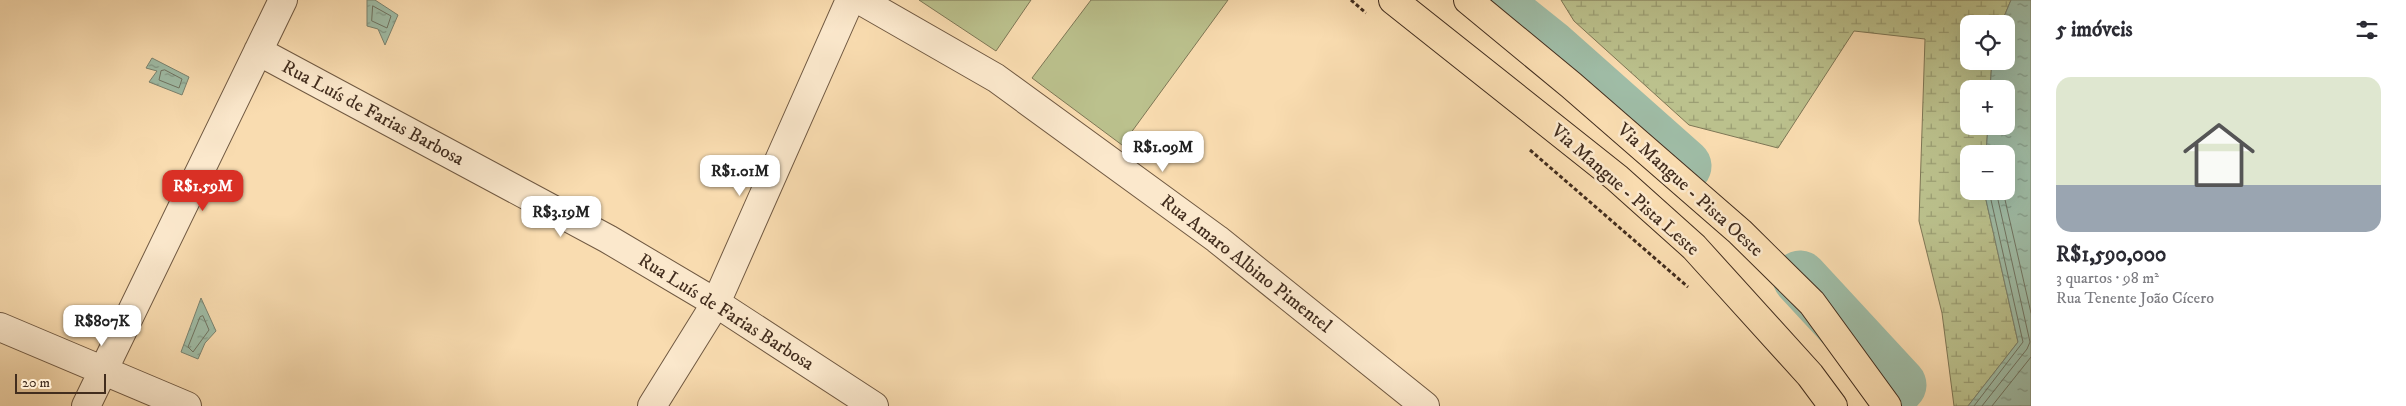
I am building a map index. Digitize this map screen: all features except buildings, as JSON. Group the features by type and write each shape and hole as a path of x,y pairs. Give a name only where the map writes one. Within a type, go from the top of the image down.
{"main road":[{"name":"Via Mangue - Pista Leste","path":"1393,0 1617,178 1694,247 1810,375 1833,406"},
{"name":"Via Mangue - Pista Oeste","path":"1468,0 1571,85 1740,232 1812,303 1887,406"}],"street":[{"path":"86,406 282,0"},
{"path":"652,406 716,303 850,0"},
{"name":"Rua Amaro Albino Pimentel","path":"860,0 996,78 1217,239 1425,406"},
{"name":"Rua Luís de Farias Barbosa","path":"258,51 608,239 716,303 874,406"},
{"path":"0,327 187,406"}],"path":[{"path":"1351,0 1373,19"},
{"path":"1529,149 1691,290"}],"green space":[{"path":"919,0 1031,0 996,51"},
{"path":"1091,0 1228,0 1122,145 1032,78"},
{"path":"1561,0 2011,0 2005,15 1960,15 1960,70 1991,70 1991,80 1960,80 1960,135 1987,135 1987,145 1960,145 1960,200 1986,200 2018,342 1968,406 1954,406 1942,313 1919,221 1925,39 1854,31 1778,148 1689,125 1574,21"}],"water":[{"path":"367,0 375,0 398,15 385,45 378,29 367,26"},
{"path":"2011,0 2031,0 2031,406 1968,406 2018,342 1986,200 2015,200 2015,145 1987,145 1987,135 2015,135 2015,80 1991,80 1991,70 2015,70 2015,15 2005,15"},
{"path":"152,58 189,77 182,95 149,82 157,71 146,68"},
{"path":"201,298 216,331 205,343 198,359 181,352"}],"waterway":[{"path":"1491,0 1551,48 1684,166"},
{"path":"1800,278 1899,385"}]}
